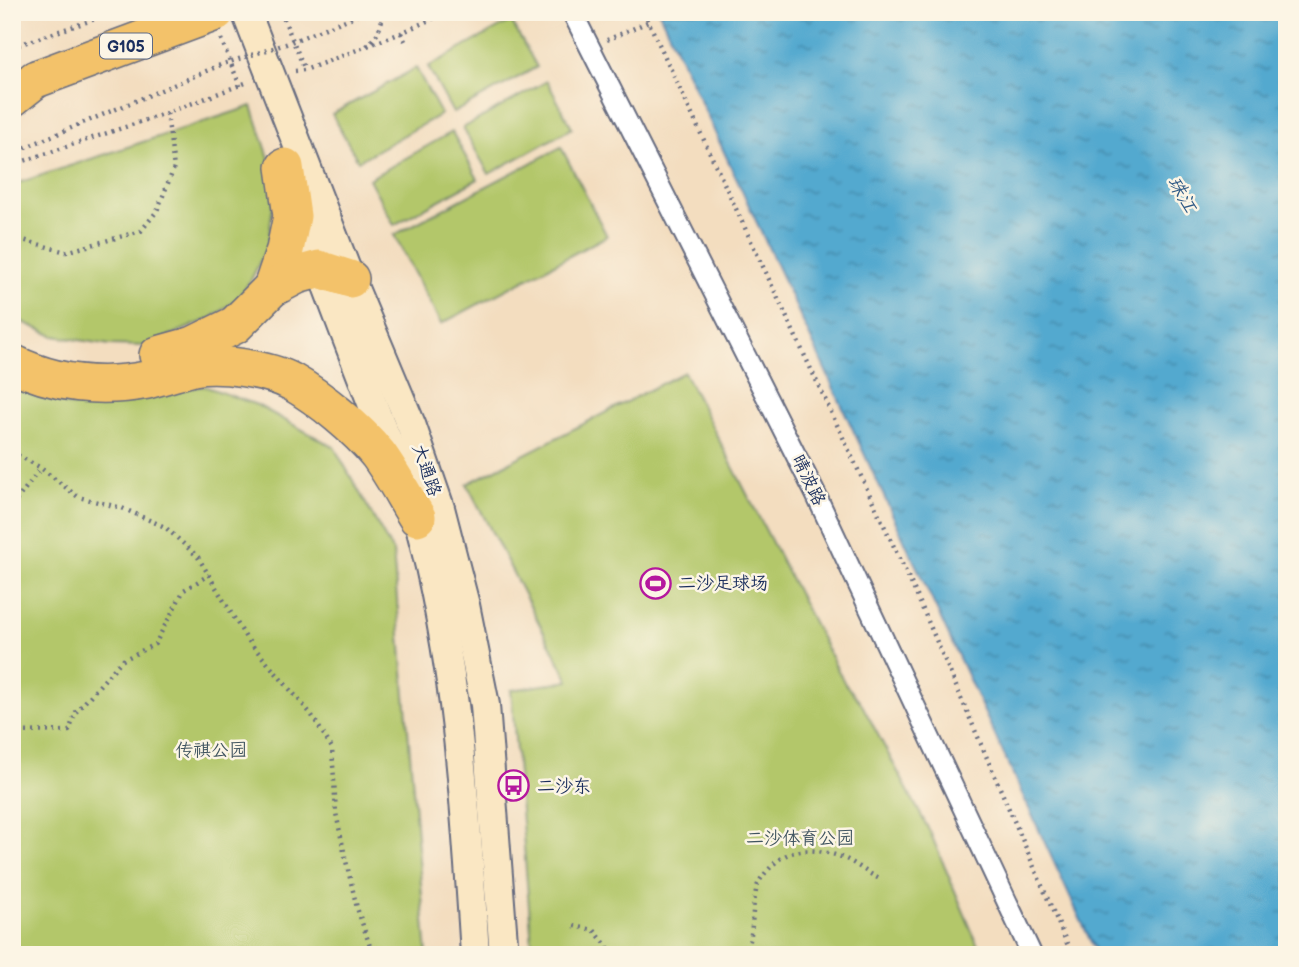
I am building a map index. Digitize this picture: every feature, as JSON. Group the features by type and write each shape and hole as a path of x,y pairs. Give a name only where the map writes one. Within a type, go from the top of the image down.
{"highway":[{"name":"G105","path":"20,88 221,20"},
{"path":"272,288 285,250 292,216 285,167"},
{"path":"12,363 40,374 80,383 125,383 167,364 235,325 272,288 297,275 335,274"},
{"path":"12,341 41,355 73,364 236,367 291,381 344,421 377,453 417,517"}],"main road":[{"name":"大通路","path":"246,12 254,80 285,167 412,427 440,508 465,605 485,705 505,955"},
{"name":"大通路","path":"221,20 254,80 335,274 417,517 437,600 453,699 467,825 475,955"}],"street":[{"name":"晴波路","path":"572,12 816,495 1032,955"}],"path":[{"path":"12,47 116,12"},
{"path":"281,12 305,70"},
{"path":"12,153 223,64 286,44 365,12"},
{"path":"367,46 378,33 383,17 388,12"},
{"path":"428,12 444,13"},
{"path":"644,12 918,598 1072,955"},
{"path":"12,165 167,113 254,80 305,70 401,33 444,13"},
{"path":"221,20 254,80"},
{"path":"590,48 648,22"},
{"path":"401,33 407,45"},
{"path":"12,237 66,252 141,231 157,211 174,168 167,113"},
{"path":"12,452 41,468 78,497 122,508 164,527 198,557 246,638 311,714 332,748 336,813 357,908 373,955"},
{"path":"12,506 41,468"},
{"path":"12,732 69,731 76,712 121,661 155,644 184,590 209,575"},
{"path":"746,955 753,928 756,891 762,876 777,860 794,851 821,851 848,860 880,879"},
{"path":"575,926 594,930 614,955"}],"green space":[{"path":"511,21 537,67 453,113 428,67"},
{"path":"416,68 441,114 358,161 332,114"},
{"path":"547,81 572,128 489,174 463,128"},
{"path":"252,106 276,179 268,245 252,278 237,300 211,318 145,346 110,345 54,336 12,317 12,185"},
{"path":"452,132 478,179 394,225 369,179"},
{"path":"561,147 607,236 441,324 394,235"},
{"name":"二沙体育公园","path":"684,372 845,684 860,701 930,832 982,955 533,955 511,690 569,681 467,484"},
{"name":"传祺公园","path":"12,385 71,406 204,386 257,405 334,447 393,552 427,955 12,955"}],"water":[{"name":"珠江","path":"659,12 1287,12 1287,955 1097,955"}],"place":[{"name":"二沙足球场","path":"655,583"},
{"name":"二沙东","path":"514,786"}]}
